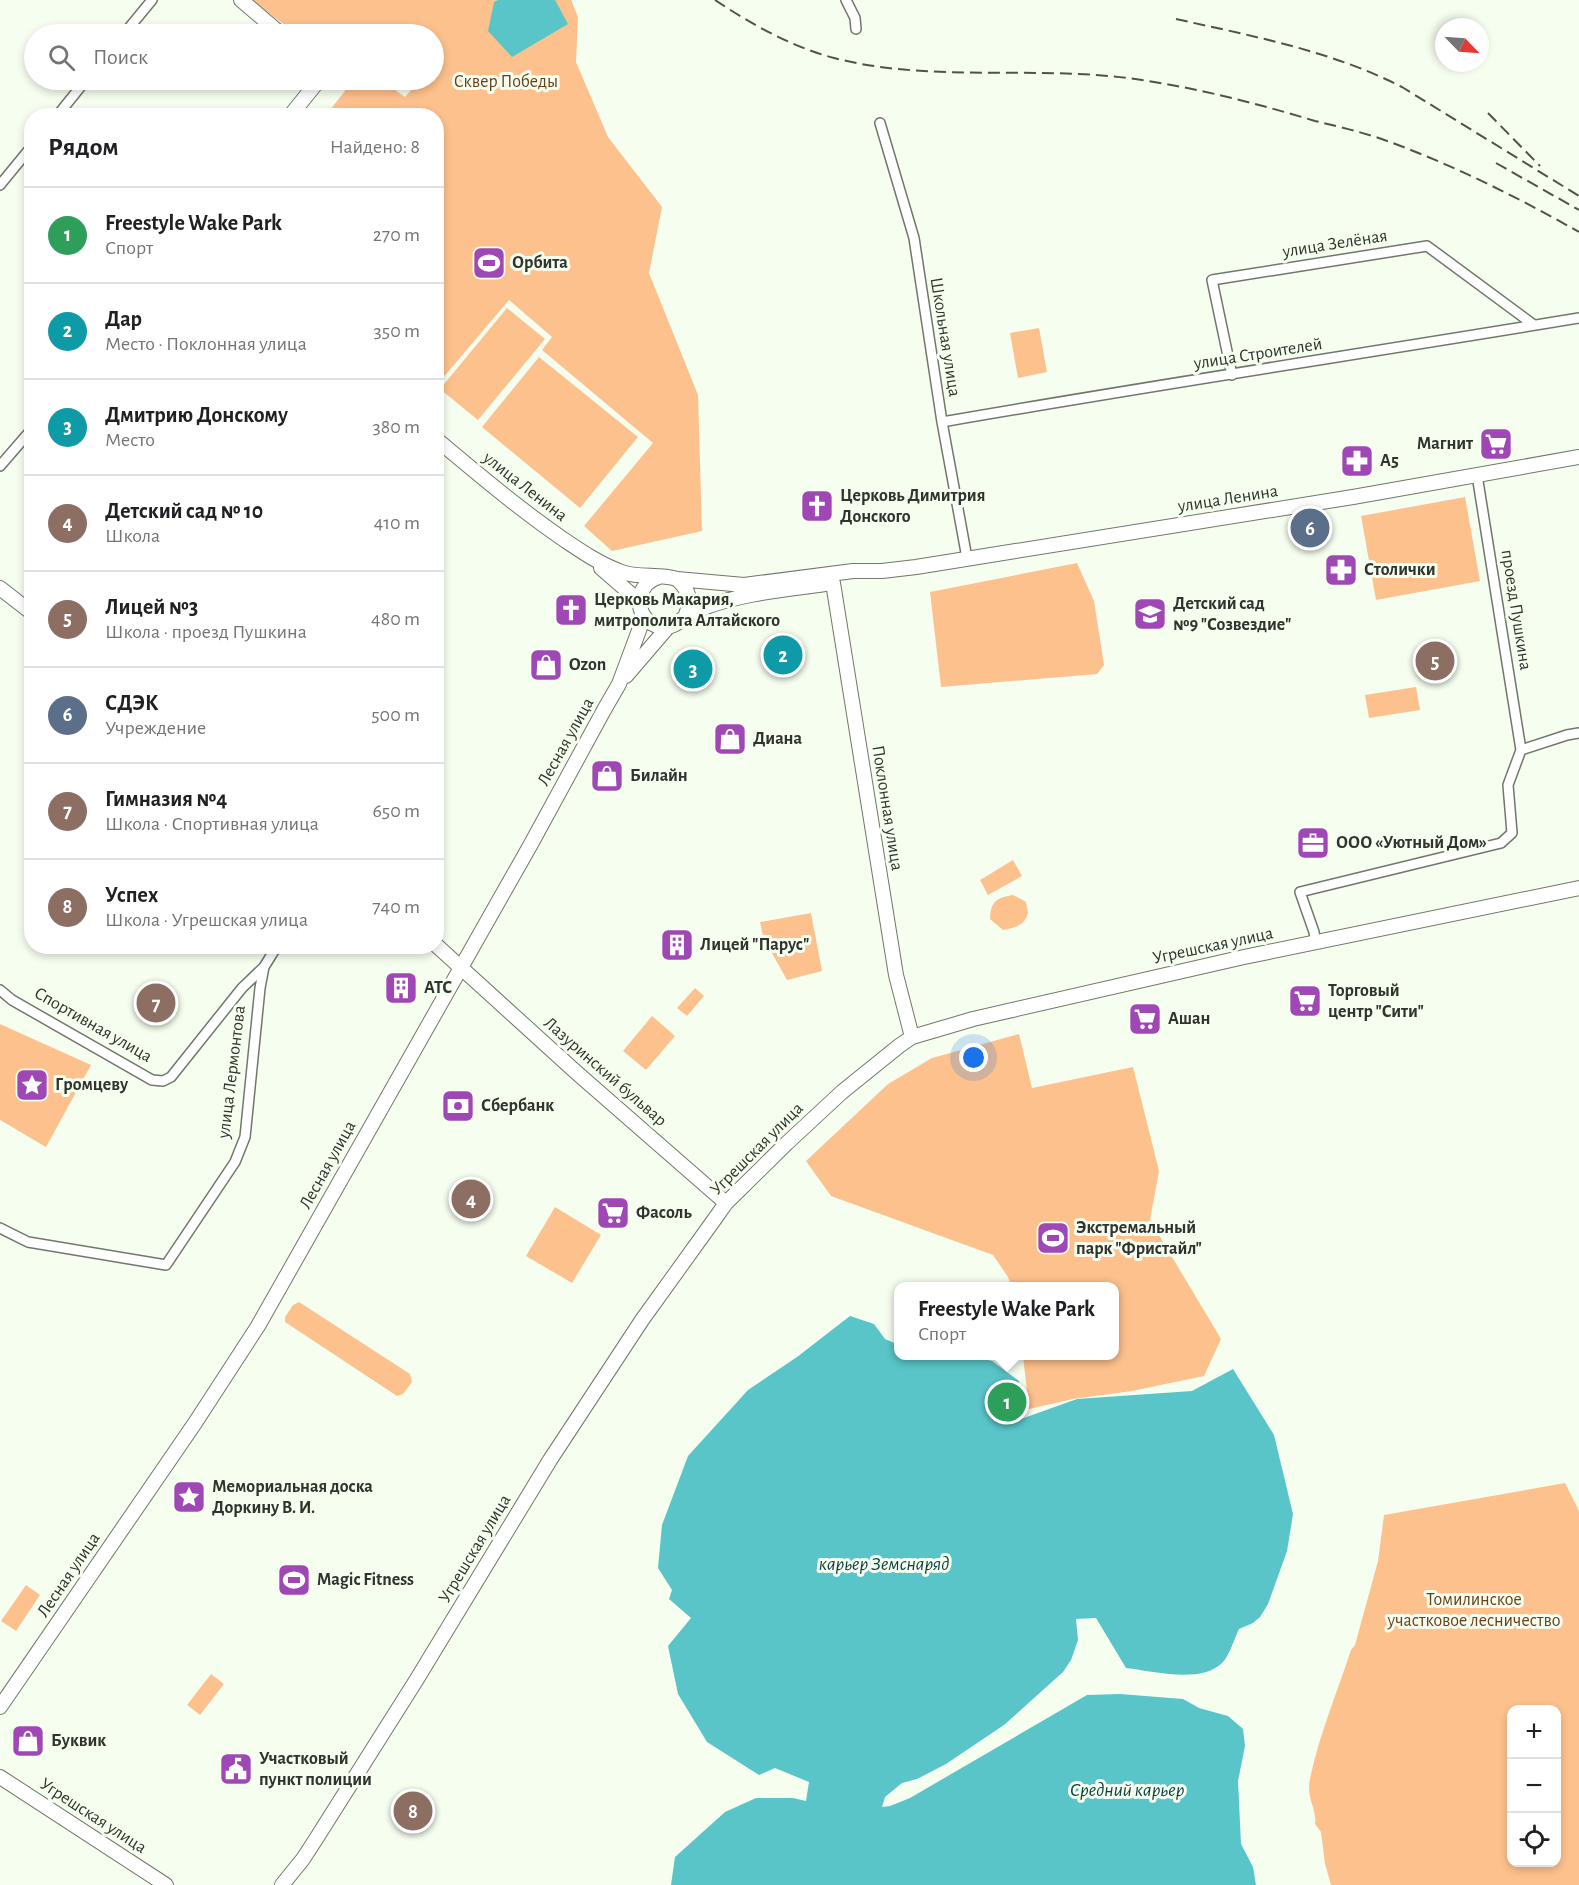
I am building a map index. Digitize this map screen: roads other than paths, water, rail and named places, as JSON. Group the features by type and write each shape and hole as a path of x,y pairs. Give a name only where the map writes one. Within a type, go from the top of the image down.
{"street":[{"path":"132,24 152,0"},
{"path":"241,0 269,24"},
{"path":"846,0 855,18 856,29"},
{"path":"63,108 78,90"},
{"path":"297,108 312,90"},
{"name":"Школьная улица","path":"880,123 914,238 942,422 967,558"},
{"path":"0,185 24,156"},
{"name":"улица Зелёная","path":"1232,375 1212,280 1427,246 1534,325"},
{"name":"улица Строителей","path":"942,422 1579,318"},
{"path":"0,466 24,438"},
{"name":"улица Ленина","path":"444,446 522,511 594,560 639,601"},
{"name":"улица Ленина","path":"594,560 628,574 744,585 853,572 882,571 1353,497 1579,457"},
{"name":"проезд Пушкина","path":"1477,475 1521,750"},
{"name":"улица Ленина","path":"618,684 668,627 706,607 746,596 855,580 882,571"},
{"path":"662,576 654,578 645,585 639,601 644,617 650,623 668,627"},
{"path":"677,579 684,585 690,598 690,606 685,617"},
{"name":"Поклонная улица","path":"833,583 896,975 912,1037"},
{"path":"0,588 24,607"},
{"name":"Лесная улица","path":"0,1707 195,1423 258,1326 531,844 618,684 644,617"},
{"path":"1316,943 1300,892 1502,843 1512,833 1508,785 1521,750 1579,733"},
{"name":"Угрешская улица","path":"282,1885 312,1846 590,1398 642,1320 726,1203 842,1092 912,1037 973,1019 1244,957 1579,888"},
{"path":"444,952 461,967"},
{"name":"улица Лермонтова","path":"0,1228 28,1242 166,1265 236,1162 245,1137 260,988 264,967 272,954"},
{"name":"Спортивная улица","path":"0,990 12,1000 152,1080 163,1082 171,1077 242,988 264,967"},
{"name":"Лазуринский бульвар","path":"461,967 577,1073 726,1203"},
{"name":"Угрешская улица","path":"0,1777 166,1885"}],"water":[{"path":"498,0 555,0 568,24 512,57 488,31 494,2"},
{"name":"карьер Земснаряд","path":"850,1316 874,1324 885,1339 894,1343 894,1360 992,1361 1019,1381 1021,1419 1077,1399 1192,1391 1233,1369 1274,1435 1293,1514 1287,1551 1268,1604 1260,1617 1239,1629 1222,1663 1213,1669 1190,1675 1126,1668 1096,1618 1076,1619 1078,1640 1071,1660 1063,1672 1004,1725 946,1764 917,1779 902,1783 885,1797 882,1807 910,1798 1087,1695 1120,1694 1183,1699 1199,1708 1228,1716 1243,1729 1245,1746 1238,1781 1241,1844 1253,1867 1256,1885 671,1885 675,1857 725,1812 756,1798 793,1798 806,1801 809,1782 775,1768 759,1775 707,1742 678,1694 668,1646 691,1618 669,1599 672,1590 658,1568 662,1525 688,1456 748,1390 797,1357"}],"railway":[{"path":"715,0 757,26 803,48 834,58 872,66 949,72 1065,73 1104,76 1142,80 1208,92 1251,103 1362,133 1414,151 1486,183 1579,232"},
{"path":"1176,19 1320,54 1375,74 1402,87 1579,196"},
{"path":"1488,113 1540,166"},
{"path":"1496,163 1579,210"}],"place":[{"name":"Орбита","path":"489,263"},
{"name":"Магнит","path":"1496,444"},
{"name":"А5","path":"1357,461"},
{"name":"Церковь Димитрия Донского","path":"817,506"},
{"name":"СДЭК","path":"1310,528"},
{"name":"Столички","path":"1341,570"},
{"name":"Церковь Макария, митрополита Алтайского","path":"571,610"},
{"name":"Детский сад №9 \"Созвездие\"","path":"1150,614"},
{"name":"Дар","path":"783,655"},
{"name":"Лицей №3","path":"1435,661"},
{"name":"Ozon","path":"546,665"},
{"name":"Дмитрию Донскому","path":"693,669"},
{"name":"Диана","path":"730,739"},
{"name":"Билайн","path":"607,776"},
{"name":"ООО «Уютный Дом»","path":"1313,843"},
{"name":"Лицей \"Парус\"","path":"677,945"},
{"name":"АТС","path":"401,988"},
{"name":"Торговый центр \"Сити\"","path":"1305,1001"},
{"name":"Гимназия №4","path":"156,1003"},
{"name":"Ашан","path":"1145,1019"},
{"name":"Громцеву","path":"32,1085"},
{"name":"Сбербанк","path":"458,1106"},
{"name":"Детский сад № 10","path":"471,1199"},
{"name":"Фасоль","path":"613,1213"},
{"name":"Экстремальный парк \"Фристайл\"","path":"1053,1238"},
{"name":"Freestyle Wake Park","path":"1007,1402"},
{"name":"Мемориальная доска Доркину В. И.","path":"189,1497"},
{"name":"Magic Fitness","path":"294,1580"},
{"name":"Буквик","path":"28,1741"},
{"name":"Участковый пункт полиции","path":"236,1769"},
{"name":"Успех","path":"413,1811"}],"park label":[{"name":"Сквер Победы","path":"506,82"},
{"name":"Томилинское участковое лесничество","path":"1474,1610"}],"water label":[{"name":"Средний карьер","path":"1127,1790"}]}
